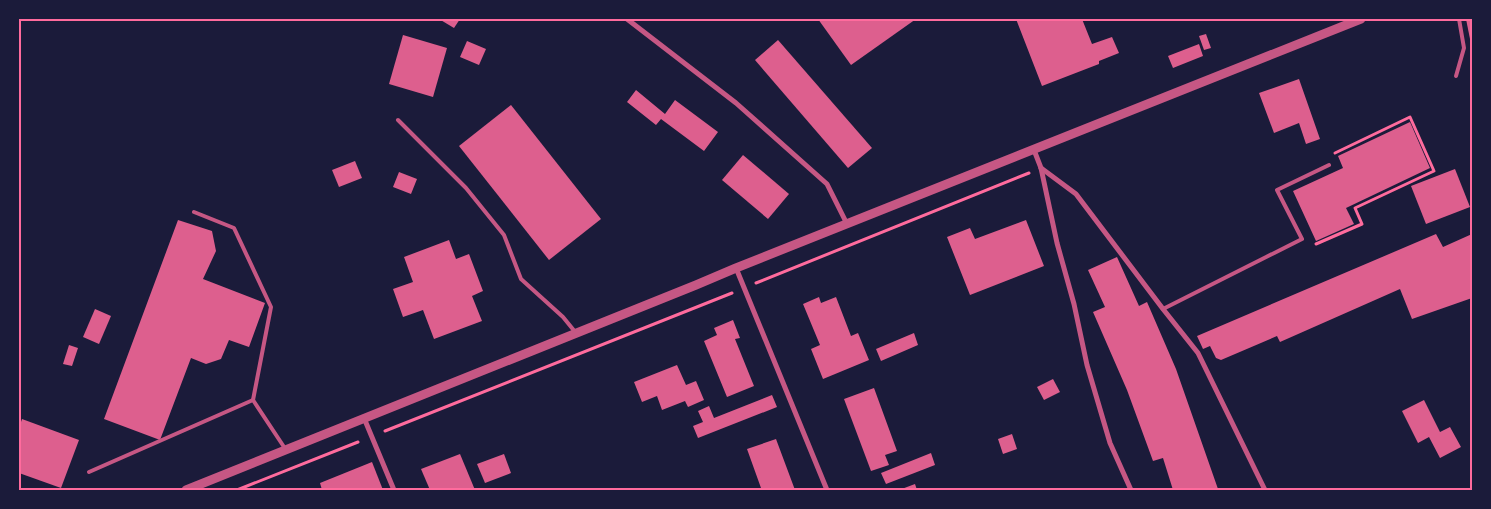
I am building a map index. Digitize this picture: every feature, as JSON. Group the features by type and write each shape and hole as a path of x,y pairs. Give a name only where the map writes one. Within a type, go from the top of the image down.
{"street":[{"path":"627,19 736,103 827,184 847,224"},
{"path":"186,490 696,286 736,268 1362,19"},
{"path":"1034,150 1041,168 1056,243 1074,304 1087,365 1110,443 1131,490"},
{"path":"1041,168 1076,194 1198,353 1265,490"},
{"path":"736,268 827,490"},
{"path":"364,418 394,490"}],"lane":[{"path":"1456,76 1464,48 1459,19"},
{"path":"398,120 466,188 504,235 521,278 563,317 576,333"},
{"path":"1163,309 1302,239 1277,190 1329,165"},
{"path":"194,212 234,228 271,307 253,400 286,450"},
{"path":"89,472 253,400"}],"path":[{"path":"1302,239 1316,244 1362,224 1355,208 1434,171 1410,117 1335,153 1329,165"},
{"path":"237,490 1041,168"}],"building":[{"path":"439,19 460,19 454,28"},
{"path":"818,19 916,19 851,65"},
{"path":"1016,19 1082,19 1092,44 1112,37 1119,53 1099,61 1099,64 1042,86"},
{"path":"1466,19 1472,19 1472,44 1471,44"},
{"path":"1206,34 1211,48 1204,50 1199,36"},
{"path":"403,35 447,48 433,97 389,84"},
{"path":"778,40 872,148 848,168 755,60"},
{"path":"467,41 486,49 479,65 460,57"},
{"path":"1199,44 1203,56 1173,68 1168,56"},
{"path":"1299,79 1320,139 1306,144 1299,123 1274,133 1259,93"},
{"path":"636,90 665,114 675,100 718,132 704,151 661,119 656,125 627,102"},
{"path":"511,105 601,219 549,260 459,146"},
{"path":"1410,122 1430,168 1346,208 1354,224 1316,241 1293,191 1343,168 1338,156"},
{"path":"743,155 789,194 768,219 722,180"},
{"path":"355,161 362,178 339,187 332,170"},
{"path":"1455,169 1470,207 1426,224 1411,186"},
{"path":"399,172 417,179 411,194 393,187"},
{"path":"178,220 212,231 216,251 203,279 265,303 249,347 229,340 221,359 206,364 191,358 160,440 104,419"},
{"path":"1026,220 1044,266 970,295 947,237 970,228 975,239"},
{"path":"1436,234 1443,247 1472,234 1472,298 1412,319 1400,289 1280,342 1277,336 1221,360 1216,358 1210,346 1203,349 1197,336"},
{"path":"449,240 456,259 469,254 483,291 472,296 482,321 434,339 423,310 403,317 393,289 413,282 404,257"},
{"path":"1117,257 1139,306 1147,302 1176,369 1218,489 1173,490 1163,458 1153,461 1127,390 1093,312 1105,307 1088,270"},
{"path":"819,297 821,303 836,297 851,336 858,333 869,360 823,379 811,349 820,345 803,304"},
{"path":"95,309 111,316 99,344 83,337"},
{"path":"733,320 740,338 735,339 754,386 727,397 704,341 717,335 714,328"},
{"path":"914,333 918,345 881,361 876,349"},
{"path":"69,345 78,348 72,366 63,364"},
{"path":"677,365 686,385 696,381 704,400 688,407 685,401 662,410 657,396 642,402 634,382"},
{"path":"1053,379 1060,392 1044,400 1037,387"},
{"path":"874,388 897,451 885,455 889,465 871,471 844,399"},
{"path":"772,395 777,407 698,438 693,426 703,422 698,411 709,406 714,418"},
{"path":"1424,400 1440,432 1450,427 1461,447 1440,458 1429,437 1418,443 1402,411"},
{"path":"22,419 79,440 61,488 19,473 19,428"},
{"path":"1012,434 1017,449 1003,454 998,439"},
{"path":"776,439 795,490 756,490 761,488 747,449"},
{"path":"931,453 935,465 886,484 881,473"},
{"path":"460,454 475,490 430,490 421,469"},
{"path":"504,454 511,473 485,483 477,464"},
{"path":"372,462 383,490 322,490 320,483"},
{"path":"915,484 917,490 899,490"}]}
